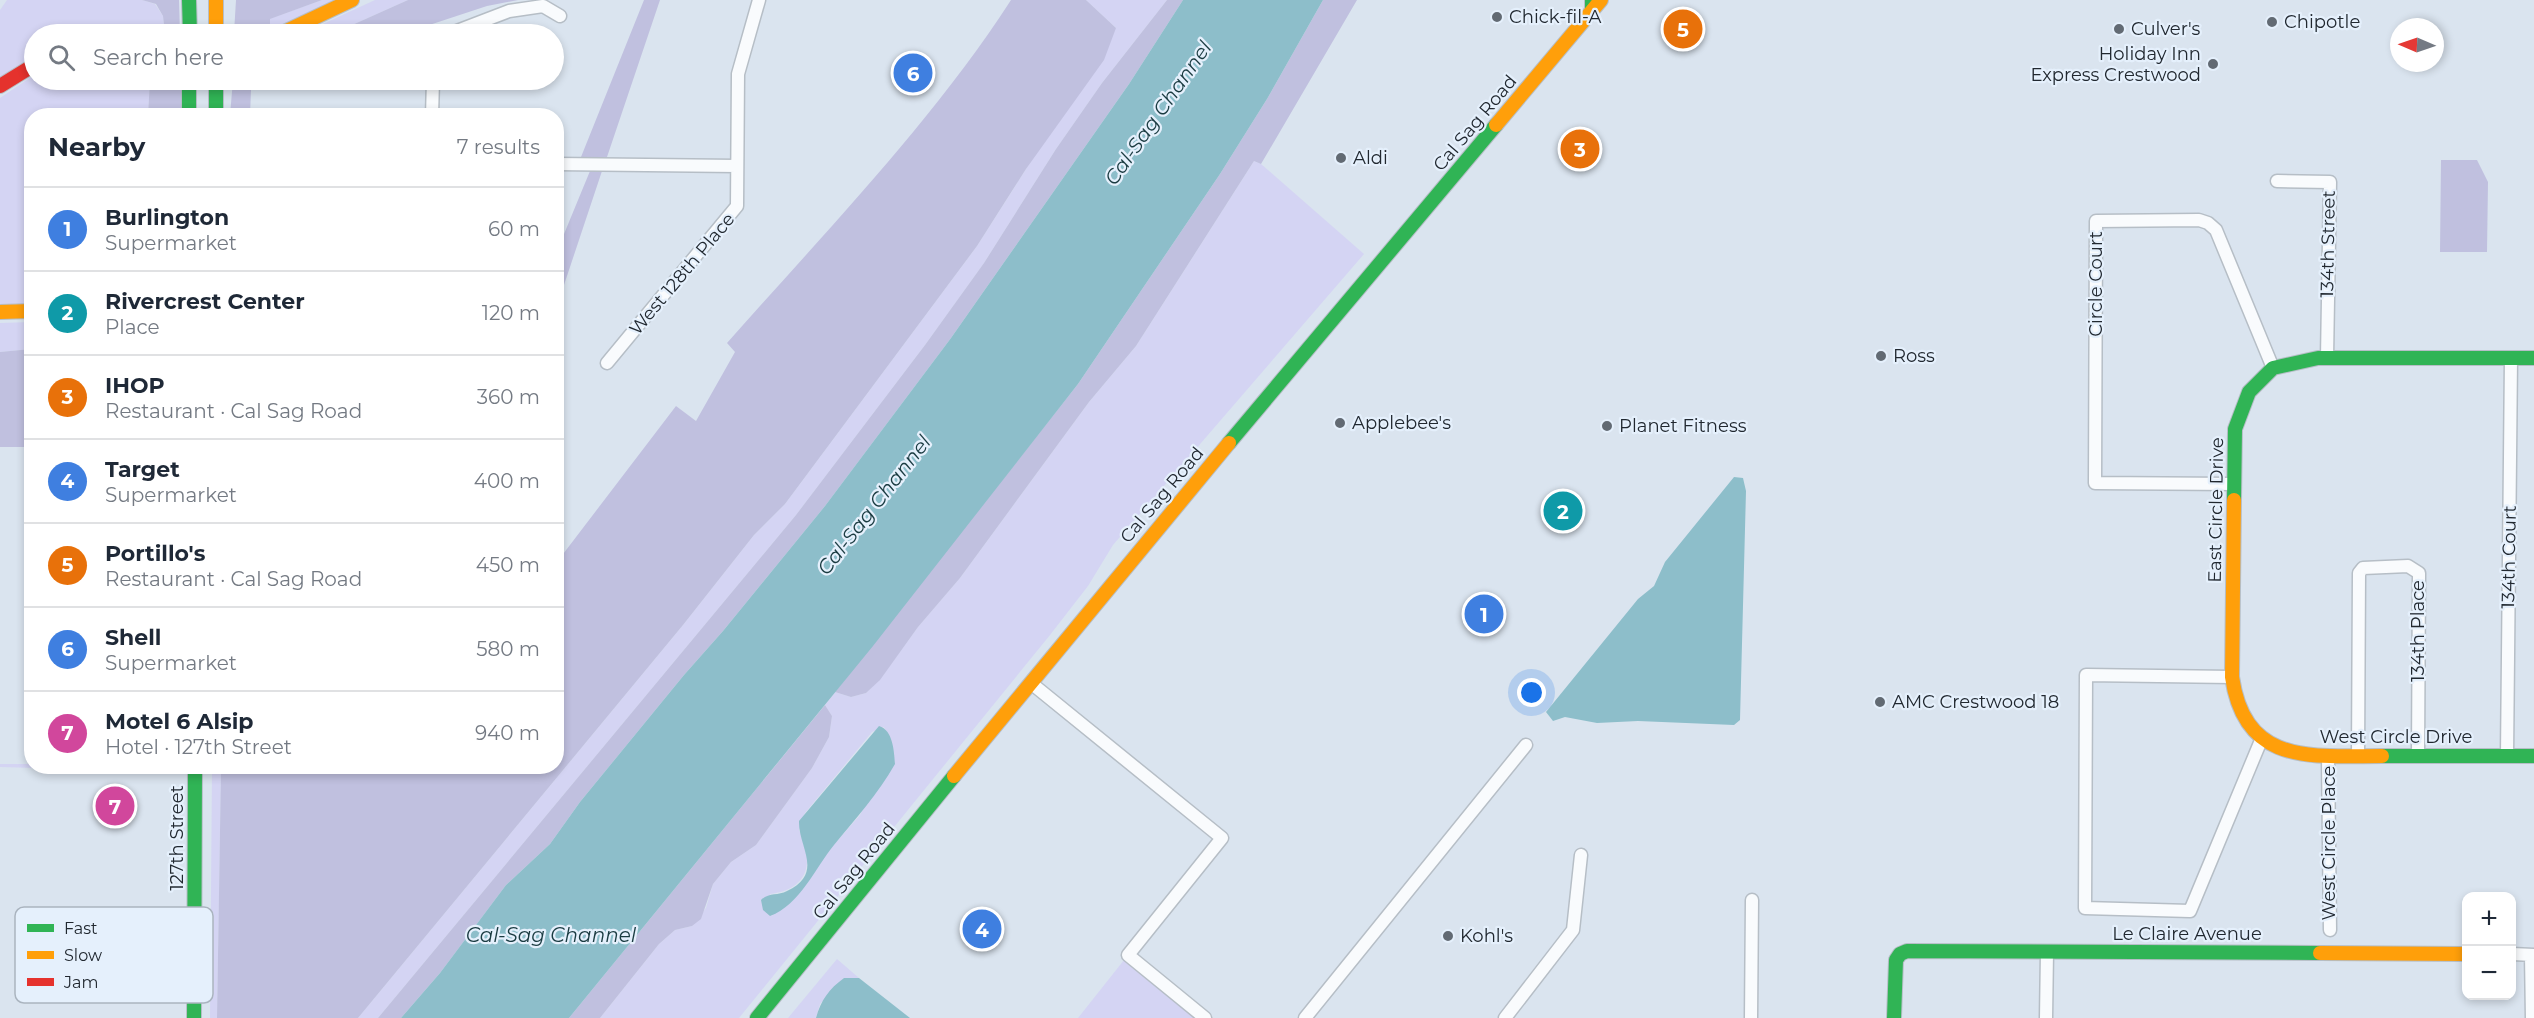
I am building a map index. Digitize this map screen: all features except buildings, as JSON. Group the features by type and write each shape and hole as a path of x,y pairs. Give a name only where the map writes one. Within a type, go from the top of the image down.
{"main road":[{"path":"301,24 352,0"},
{"path":"189,4 190,24"},
{"name":"Cal Sag Road","path":"757,1018 1031,683 1595,4"},
{"path":"216,24 217,5"},
{"path":"0,86 24,71"},
{"path":"189,90 189,108"},
{"path":"216,90 216,108"},
{"path":"0,312 24,311"},
{"path":"2273,368 2327,358 2534,358"},
{"name":"East Circle Drive","path":"2262,738 2247,724 2237,707 2232,677 2234,438 2238,414 2249,392 2273,368"},
{"name":"West Circle Drive","path":"2262,738 2293,753 2328,756 2534,756"},
{"name":"127th Street","path":"194,907 195,774"},
{"name":"Le Claire Avenue","path":"1894,1018 1896,960 1900,954 1907,951 2462,954"},
{"name":"127th Street","path":"194,1003 194,1018"}],"street":[{"name":"West 128th Place","path":"607,363 737,206 738,74 759,0"},
{"path":"476,24 509,11 543,6 560,16"},
{"path":"432,108 433,90"},
{"path":"564,164 737,166"},
{"name":"134th Street","path":"2277,181 2330,182 2327,358"},
{"name":"Circle Court","path":"2233,484 2095,483 2096,221 2199,220 2208,223 2216,230 2273,368"},
{"name":"134th Court","path":"2507,756 2511,358"},
{"name":"134th Place","path":"2358,756 2359,573 2363,568 2408,566 2419,573 2418,756"},
{"path":"2232,677 2086,675 2085,908 2190,910 2262,738"},
{"path":"1031,683 1222,838 1128,955 1205,1018"},
{"path":"1305,1018 1526,745"},
{"name":"West Circle Place","path":"2328,756 2330,930"},
{"path":"1505,1018 1573,930 1581,855"},
{"path":"1751,1018 1752,900"},
{"path":"2046,1018 2047,952"},
{"path":"2516,954 2533,955 2532,1018"}],"shaded area":[{"path":"7,0 142,0 155,4 163,16 164,24 24,24 24,65 0,79 0,10"},
{"path":"142,0 179,0 180,24 164,24 163,16 156,4"},
{"path":"236,0 322,0 270,19 270,24 235,24"},
{"path":"322,0 340,0 287,24 270,24 269,19"},
{"path":"375,0 408,0 354,24 323,24"},
{"path":"408,0 518,0 487,6 432,24 354,24"},
{"path":"644,0 660,0 607,157 581,157"},
{"path":"1011,0 1086,0 1116,28 1104,60 1026,169 977,246 785,504 754,535 564,769 564,553 676,406 696,421 735,352 727,343 875,177 980,46"},
{"path":"1086,0 1167,0 1102,83 1056,149 984,263 925,345 796,515 378,1018 358,1018 560,774 564,774 564,769 754,535 785,504 977,246 1116,28"},
{"path":"1167,0 1183,0 1129,84 951,338 825,506 580,802 550,844 506,885 440,973 401,1018 378,1018 796,515 925,345 984,263 1056,149 1102,83"},
{"path":"1323,0 1357,0 1261,164 1254,161 1136,346 1089,402 960,578 918,627 880,680 866,693 851,697 835,692 1078,384 1220,174 1267,99"},
{"path":"24,82 24,90 149,90 148,108 24,108 24,304 0,305 0,98"},
{"path":"149,90 181,90 182,108 148,108"},
{"path":"232,90 251,90 250,108 231,108"},
{"path":"2441,160 2477,160 2488,182 2487,252 2440,252"},
{"path":"1254,161 1261,164 1364,254 1113,545 1088,586 1050,635 739,1018 600,1018 659,944 675,930 692,926 706,908 713,884 731,862 756,845 812,768 829,737 832,716 825,705 835,692 851,697 866,693 880,679 918,627 960,578 1089,402 1136,346","holes":["884,727 893,749 860,815 771,916 770,894 794,886 805,872 806,852 799,830 805,813 872,732"]},
{"path":"590,171 602,171 564,285 564,234"},
{"path":"24,322 24,350 0,352 0,323"},
{"path":"24,350 24,447 0,447 0,352"},
{"path":"825,705 832,716 829,737 812,768 756,845 731,862 713,884 701,919 692,926 675,930 659,944 600,1018 569,1018"},
{"path":"0,764 24,764 24,768 0,767"},
{"path":"212,774 221,774 217,1018 210,1018 210,1003 213,1003 213,907 211,907"},
{"path":"221,774 560,774 358,1018 217,1018"},
{"path":"1128,955 1205,1018 1078,1018"},
{"path":"837,959 859,978 844,978 820,1004 816,1018 788,1018"}],"water":[{"name":"Cal-Sag Channel","path":"1183,0 1323,0 1267,99 1220,174 1078,384 873,646 569,1018 401,1018 440,973 506,885 550,844 580,802 825,506 951,338 1129,84"},
{"path":"1734,477 1743,478 1746,491 1740,720 1734,725 1638,721 1597,723 1565,717 1553,721 1546,712 1638,599 1654,586 1665,562"},
{"path":"879,726 884,728 890,736 895,764 874,796 827,854 798,895 781,911 770,916 763,910 761,900 767,896 787,891 805,876 807,859 799,821"},
{"path":"844,978 859,978 910,1018 816,1018 826,995"}],"traffic: fast":[{"path":"189,0 190,24"},
{"path":"1592,0 1592,11"},
{"path":"189,90 189,108"},
{"path":"216,90 216,108"},
{"path":"1229,443 1496,125"},
{"path":"2234,500 2235,429 2249,392 2273,368 2318,358 2534,358"},
{"path":"2382,756 2534,756"},
{"path":"194,907 195,774"},
{"path":"757,1018 954,776"},
{"path":"1894,1018 1896,960 1900,954 1907,951 2320,953"},
{"path":"194,1003 194,1018"}],"traffic: slow":[{"path":"216,0 216,24"},
{"path":"301,24 352,0"},
{"path":"1496,125 1601,0"},
{"path":"0,312 24,311"},
{"path":"954,776 1229,443"},
{"path":"2234,500 2232,677 2239,706 2251,727 2267,741 2286,750 2331,756 2382,756"},
{"path":"2320,953 2462,954"}],"traffic: jam":[{"path":"0,86 24,71"}],"place":[{"name":"Chick-fil-A","path":"1497,17"},
{"name":"Chipotle","path":"2272,22"},
{"name":"Portillo's","path":"1683,29"},
{"name":"Culver's","path":"2119,29"},
{"name":"Holiday Inn Express Crestwood","path":"2213,64"},
{"name":"Shell","path":"913,73"},
{"name":"IHOP","path":"1580,149"},
{"name":"Aldi","path":"1341,158"},
{"name":"Ross","path":"1881,356"},
{"name":"Applebee's","path":"1340,423"},
{"name":"Planet Fitness","path":"1607,426"},
{"name":"Rivercrest Center","path":"1563,511"},
{"name":"Burlington","path":"1484,614"},
{"name":"AMC Crestwood 18","path":"1880,702"},
{"name":"Motel 6 Alsip","path":"115,806"},
{"name":"Target","path":"982,929"},
{"name":"Kohl's","path":"1448,936"}]}
